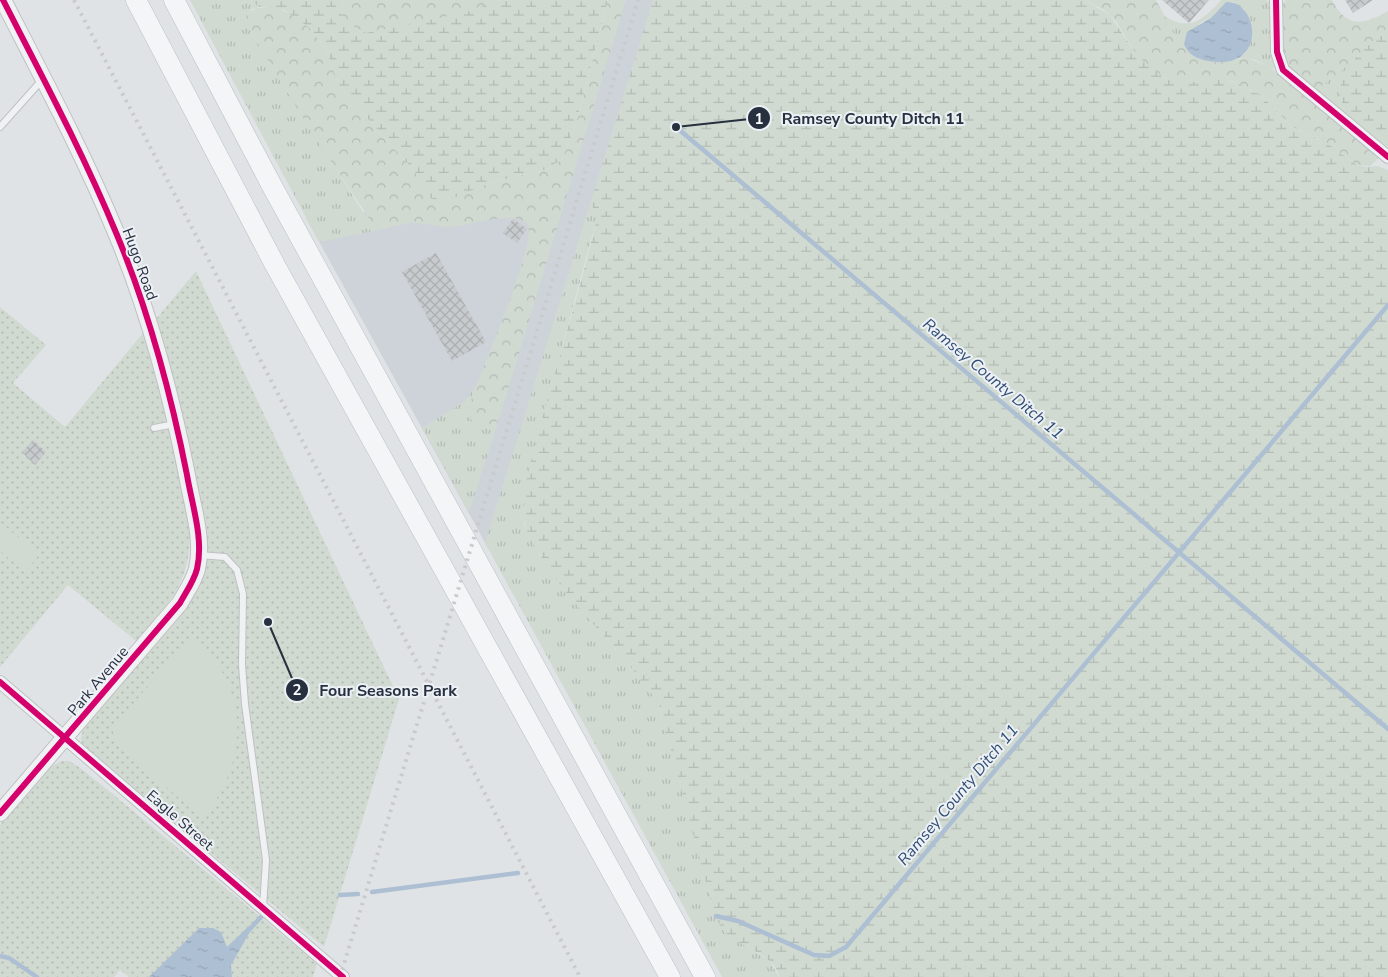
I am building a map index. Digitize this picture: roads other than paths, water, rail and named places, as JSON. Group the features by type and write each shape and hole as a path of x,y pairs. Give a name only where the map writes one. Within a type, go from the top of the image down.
{"main road":[{"path":"136,0 279,273 670,977"},
{"path":"174,0 289,218 706,977"}],"street":[{"name":"Hugo Road","path":"3,0 89,170 118,237 144,309 176,423 198,533 198,555"},
{"path":"1276,0 1277,52 1284,70 1388,157"},
{"name":"Park Avenue","path":"0,813 180,603 197,570 198,555"},
{"name":"Eagle Street","path":"0,682 343,977"}],"lane":[{"path":"0,127 43,79"},
{"path":"154,428 176,423"},
{"path":"198,555 225,557 237,570 243,594 242,664 245,704 266,860 263,908"}],"water":[{"path":"1226,2 1237,4 1246,12 1251,23 1252,35 1249,47 1241,56 1228,62 1208,61 1194,56 1184,44 1187,32 1211,18"},
{"path":"249,926 252,927 251,930 231,965 232,977 149,977 199,928 213,928 221,932 227,947"}],"waterway":[{"name":"Ramsey County Ditch 11","path":"676,127 1388,729"},
{"name":"Ramsey County Ditch 11","path":"716,916 738,921 814,955 829,956 846,947 1388,305"},
{"path":"372,892 518,873"},
{"path":"340,895 358,894"},
{"path":"248,931 261,917"},
{"path":"0,956 9,958 37,977"}],"railway":[{"path":"74,0 580,977"},
{"path":"340,977 638,0"}],"place":[{"name":"Ramsey County Ditch 11","path":"676,127"},
{"name":"Four Seasons Park","path":"268,622"}]}
